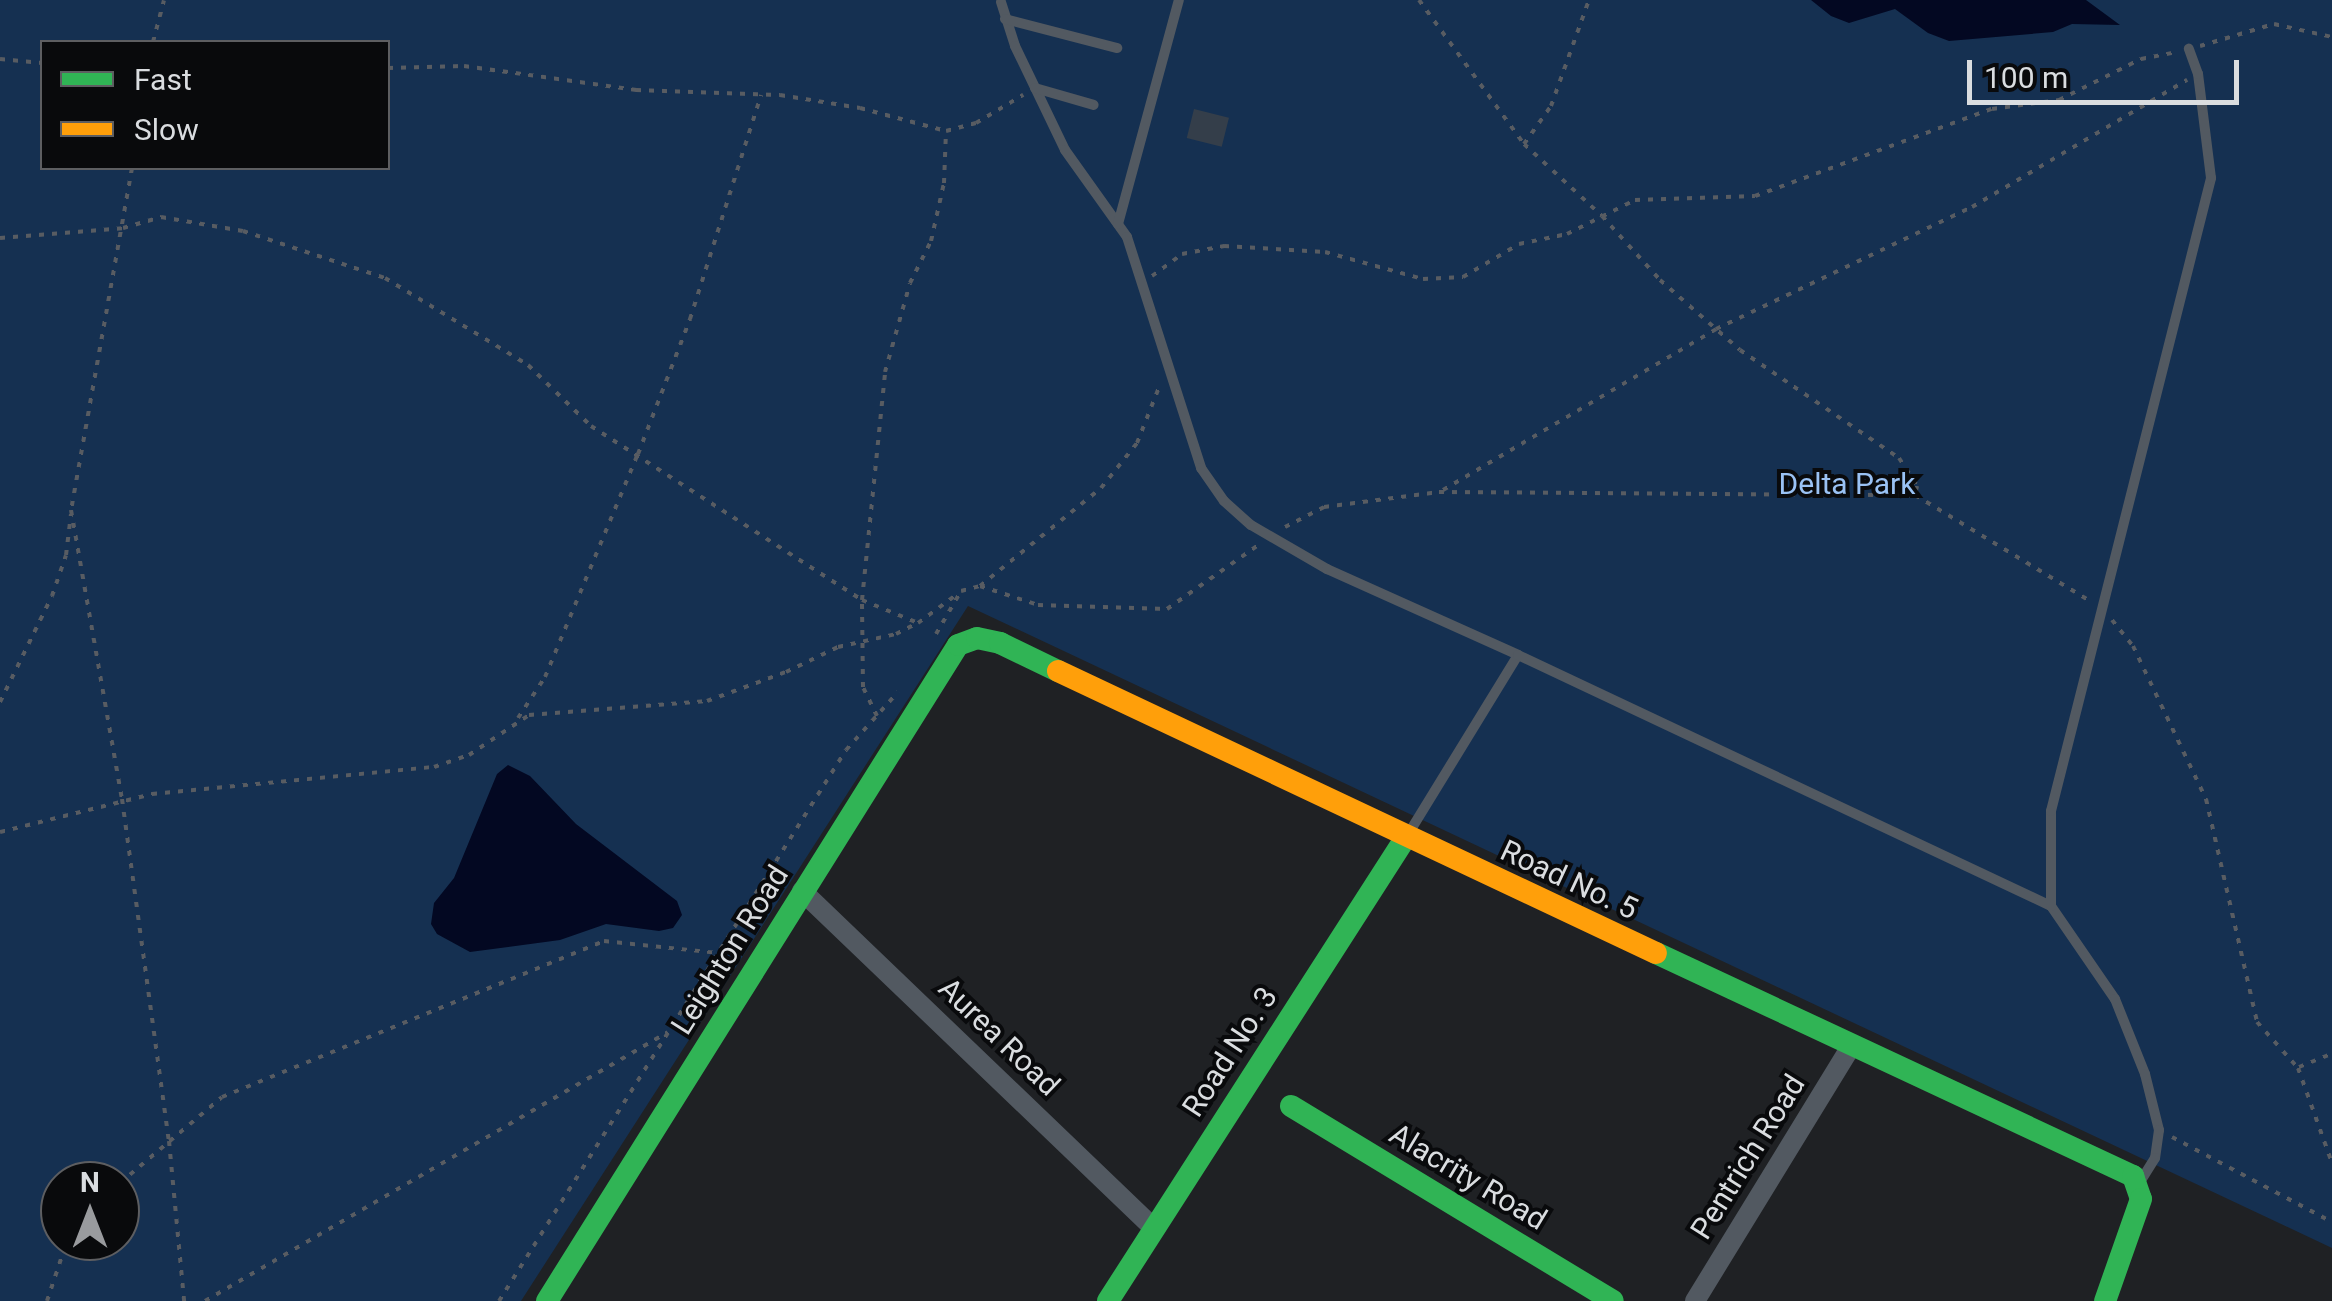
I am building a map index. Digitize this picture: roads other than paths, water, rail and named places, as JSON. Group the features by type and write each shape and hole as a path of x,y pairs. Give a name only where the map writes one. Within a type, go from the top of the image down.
{"street":[{"name":"Road No. 5","path":"972,638 1000,643 1406,837 2120,1169 2140,1183"},
{"name":"Leighton Road","path":"547,1301 946,660 958,644 972,638"},
{"name":"Road No. 3","path":"1108,1301 1406,837"},
{"name":"Aurea Road","path":"802,891 1153,1228"},
{"name":"Pentrich Road","path":"1694,1301 1852,1044"},
{"name":"Alacrity Road","path":"1290,1106 1613,1301"},
{"path":"2105,1301 2139,1206 2140,1183"}],"lane":[{"path":"1118,224 1179,0"},
{"path":"1001,2 1035,88 1074,166 1126,237 1201,468 1224,500 1269,536 1326,569 1518,654 2051,906 2115,999 2145,1074 2159,1130 2155,1158 2140,1183"},
{"path":"1005,20 1117,48"},
{"path":"2051,906 2051,811 2212,178 2198,74 2189,49"},
{"path":"1035,88 1094,105"},
{"path":"1406,837 1518,654"}],"park label":[{"name":"Delta Park","path":"1847,484"}]}
